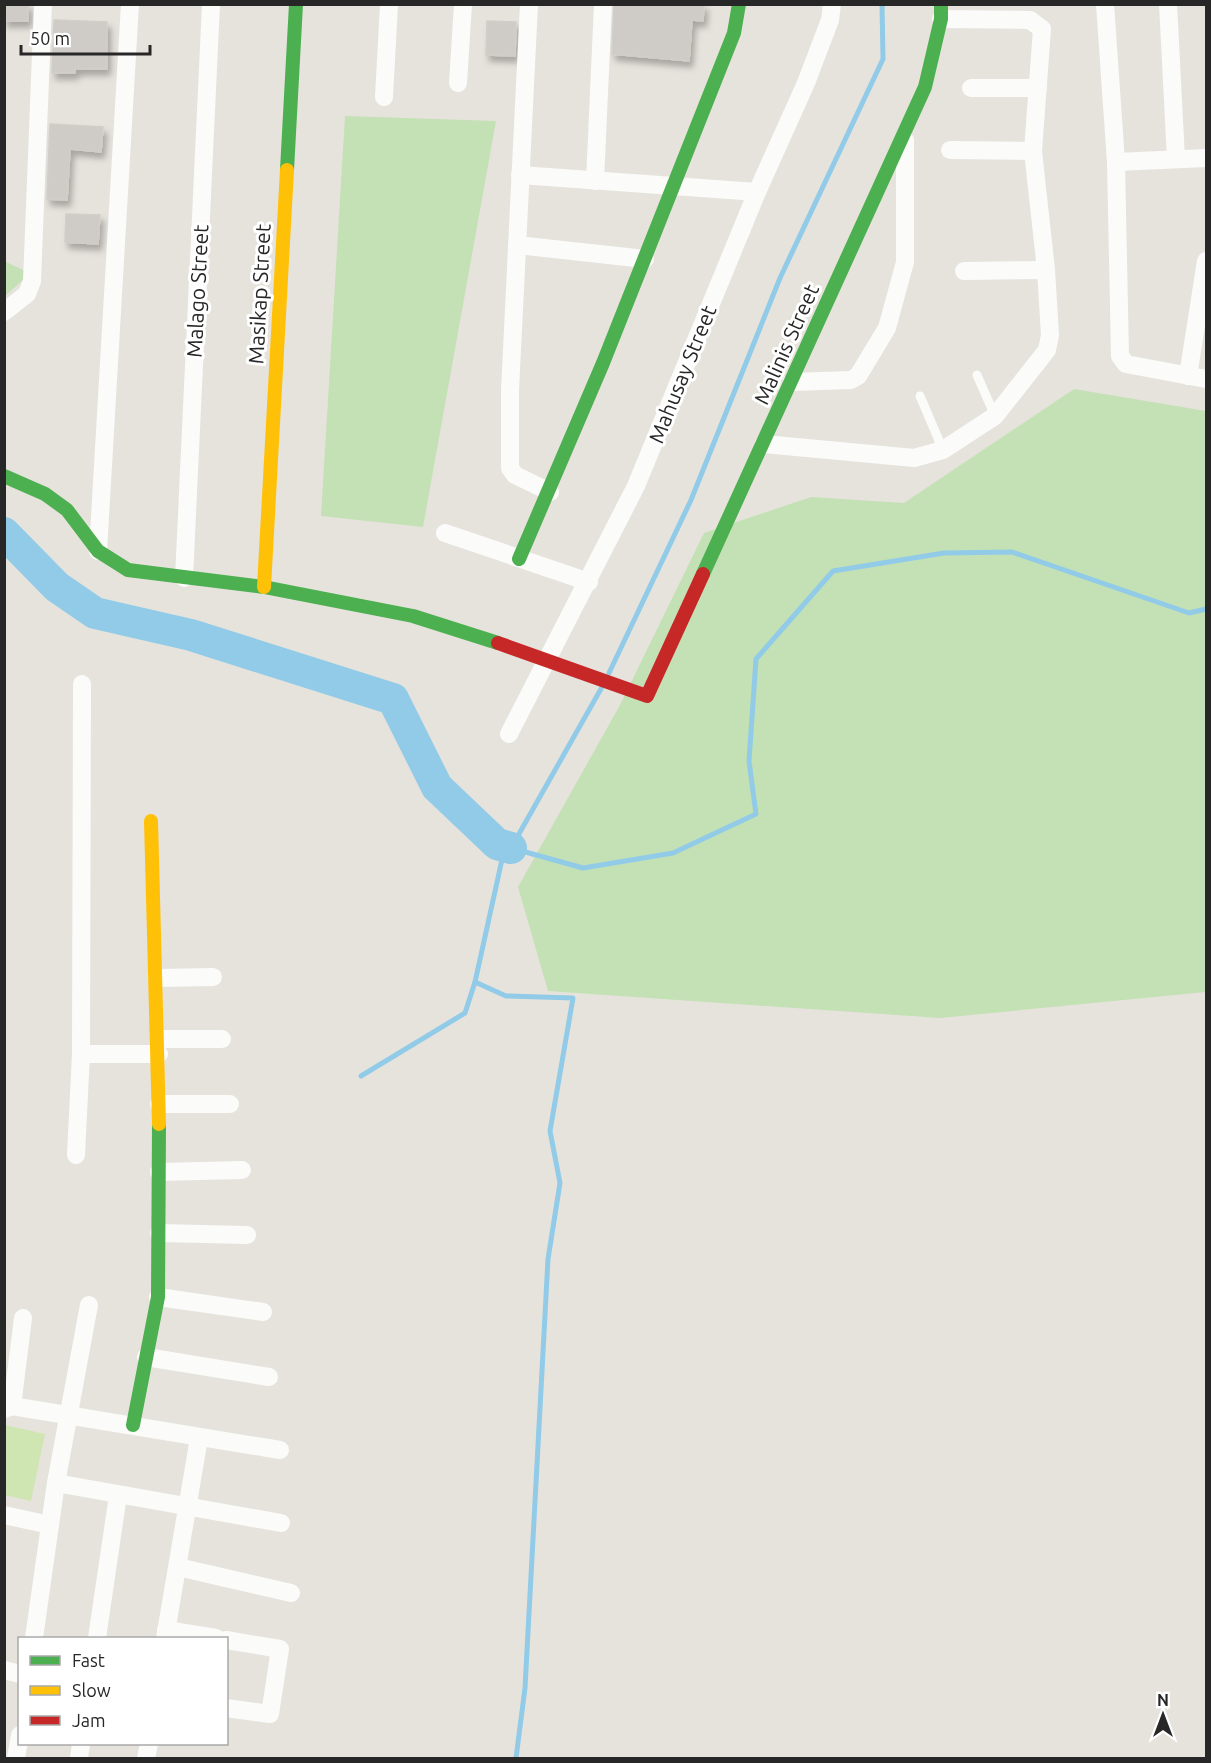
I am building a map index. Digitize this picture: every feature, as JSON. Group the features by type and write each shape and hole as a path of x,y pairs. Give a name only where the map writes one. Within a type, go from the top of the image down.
{"street":[{"path":"4,312 27,294 32,281 43,4"},
{"path":"98,552 130,4"},
{"name":"Malago Street","path":"184,578 211,4"},
{"name":"Masikap Street","path":"264,587 296,4"},
{"path":"384,96 389,4"},
{"path":"458,83 463,4"},
{"path":"529,4 510,390 510,468 515,475 550,492"},
{"path":"595,181 603,4"},
{"path":"519,559 550,492 645,259 734,33 739,4"},
{"name":"Mahusay Street","path":"509,734 589,582 636,486 757,192 806,83 830,20 832,4"},
{"path":"1105,4 1116,162 1122,360 1126,364 1206,379"},
{"path":"1168,4 1176,159"},
{"path":"764,444 914,458 943,450 995,416 1047,350 1050,335 1046,270 1034,151 1042,29 1030,20 941,12"},
{"name":"Malinis Street","path":"547,659 643,696 650,694 925,87 941,12"},
{"path":"971,88 1038,88"},
{"path":"792,382 851,380 858,376 886,328 906,253 905,131"},
{"path":"950,150 1034,151"},
{"path":"1116,162 1206,158"},
{"path":"520,175 757,192"},
{"path":"517,245 645,259"},
{"path":"1188,376 1206,261"},
{"path":"964,271 1046,270"},
{"path":"4,476 45,494 68,510 98,552 128,570 264,587 413,616 547,659"},
{"path":"445,533 589,582"},
{"path":"76,1155 81,1054 82,684"},
{"path":"133,1425 158,1297 159,1047 151,821"},
{"path":"157,978 213,977"},
{"path":"81,1054 222,1039"},
{"path":"159,1104 230,1104"},
{"path":"159,1172 242,1170"},
{"path":"159,1233 247,1234"},
{"path":"158,1297 263,1312"},
{"path":"34,1637 56,1483 89,1305"},
{"path":"23,1318 8,1408 133,1425 280,1450"},
{"path":"146,1357 268,1377"},
{"path":"199,1438 166,1634 204,1637"},
{"path":"56,1483 281,1523"},
{"path":"97,1637 118,1495"},
{"path":"4,1515 50,1525"},
{"path":"178,1567 291,1593"},
{"path":"228,1640 280,1649 270,1714 228,1708"}],"lane":[{"path":"977,375 995,416"},
{"path":"920,396 943,450"}],"green space":[{"path":"345,116 496,121 423,527 321,516"},
{"path":"4,261 25,271 23,280 5,296"},
{"path":"1074,389 1206,411 1206,992 940,1018 548,991 518,887 620,705 704,533 811,497 904,503"},
{"path":"5,1425 45,1434 31,1501 5,1495"}],"building":[{"path":"4,4 28,4 28,21 4,21"},
{"path":"614,4 704,4 703,21 692,20 689,61 612,54"},
{"path":"54,20 107,22 107,69 75,69 75,73 52,73"},
{"path":"487,21 516,22 515,56 486,55"},
{"path":"50,124 103,127 101,152 70,149 67,200 47,199"},
{"path":"66,214 100,215 98,244 65,242"}],"waterway":[{"path":"609,673 691,500 780,278 883,59 882,4"},
{"path":"4,533 57,587 95,613 191,635 393,699 437,787 497,844 511,848"},
{"path":"602,687 511,848 583,868 673,853 756,814 749,761 756,659 833,571 944,553 1012,552 1189,613 1206,609"},
{"path":"505,846 475,982 506,996 573,998 550,1131 560,1183 548,1259 525,1688 516,1758"},
{"path":"361,1076 465,1013 475,982"}],"traffic: fast":[{"path":"287,170 296,4"},
{"path":"519,559 603,363 734,33 739,4"},
{"path":"703,574 925,87 941,19 941,4"},
{"path":"4,476 45,494 67,510 98,551 128,570 264,587 413,616 498,643"},
{"path":"133,1425 158,1297 159,1124"}],"traffic: slow":[{"path":"264,587 287,170"},
{"path":"151,821 159,1124"}],"traffic: jam":[{"path":"498,643 647,696 703,574"}]}
